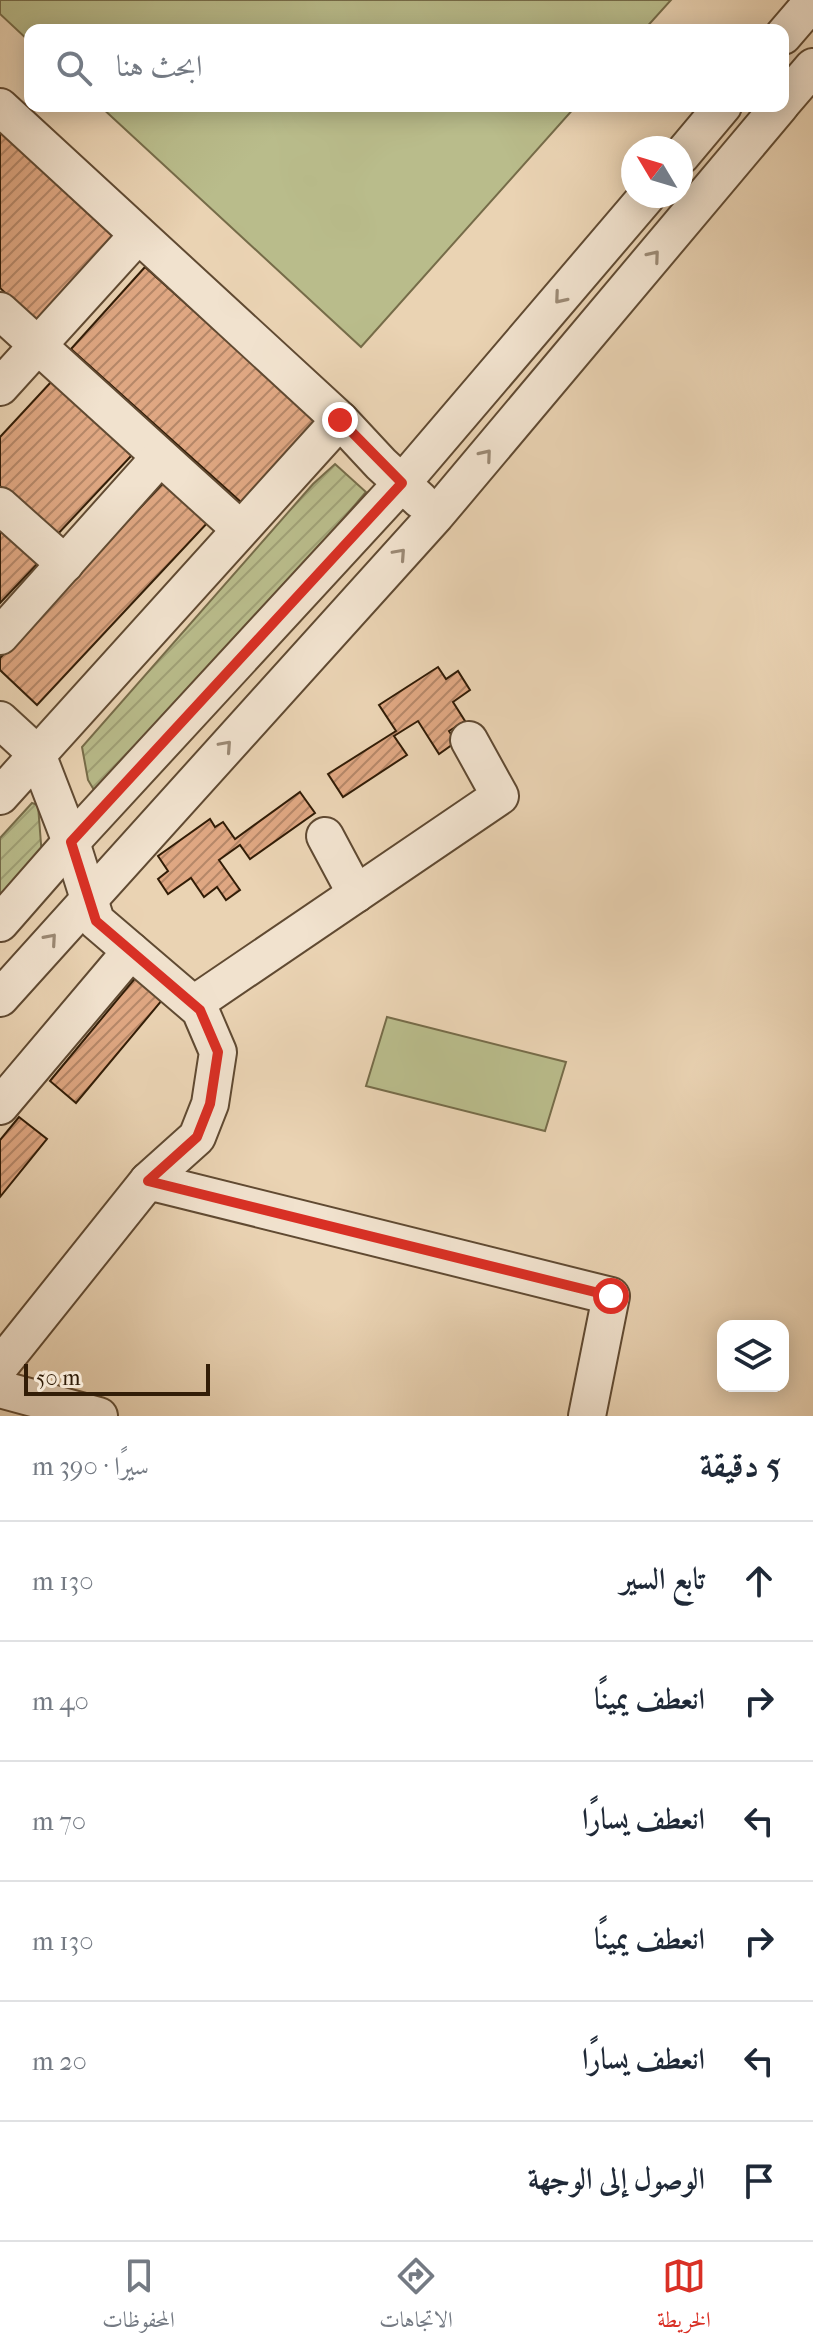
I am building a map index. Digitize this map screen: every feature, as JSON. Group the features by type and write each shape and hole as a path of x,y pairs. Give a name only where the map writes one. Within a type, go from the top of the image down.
{"street":[{"path":"789,29 813,1"},
{"path":"789,96 813,67"},
{"path":"0,107 340,420 436,515"},
{"path":"693,142 718,112"},
{"path":"0,998 436,515 775,112"},
{"path":"0,923 402,483 637,208"},
{"path":"0,387 138,235"},
{"path":"0,311 240,529"},
{"path":"0,796 340,420"},
{"path":"0,636 160,457"},
{"path":"0,506 65,564"},
{"path":"0,720 37,754 71,842 96,921 200,1010 218,1052 210,1104 197,1137 148,1181 0,1366"},
{"path":"194,1004 500,796 469,740"},
{"path":"325,836 356,894"},
{"path":"0,1106 131,951"},
{"path":"148,1181 611,1296 587,1416"},
{"path":"0,1389 99,1416"}],"green space":[{"path":"0,0 671,0 649,24 24,24 24,36 0,14"},
{"path":"106,112 571,112 361,347"},
{"path":"335,464 366,492 252,626 97,795 88,780 82,747 313,484"},
{"path":"32,803 38,805 42,857 0,903 0,838"},
{"path":"387,1017 566,1062 545,1131 366,1086"}],"building":[{"path":"0,131 121,244 43,328 0,288"},
{"path":"145,267 316,421 242,503 71,349"},
{"path":"52,381 132,455 55,537 0,486 0,437"},
{"path":"167,479 210,520 37,705 0,670 0,658"},
{"path":"0,524 40,561 0,603"},
{"path":"438,667 446,679 458,671 470,690 453,702 465,721 449,731 456,742 439,754 418,721 394,736 407,755 343,797 328,774 396,731 379,705"},
{"path":"300,792 315,813 250,859 240,845 219,860 240,890 226,900 217,887 204,897 191,878 168,894 158,879 168,871 158,856 210,819 215,827 223,822 235,839"},
{"path":"146,965 173,987 76,1103 50,1081"},
{"path":"19,1117 47,1139 0,1197 0,1140"}],"route":[{"path":"340,420 402,483 71,842 96,921 200,1010 218,1052 210,1104 197,1137 148,1181 611,1296"}]}
